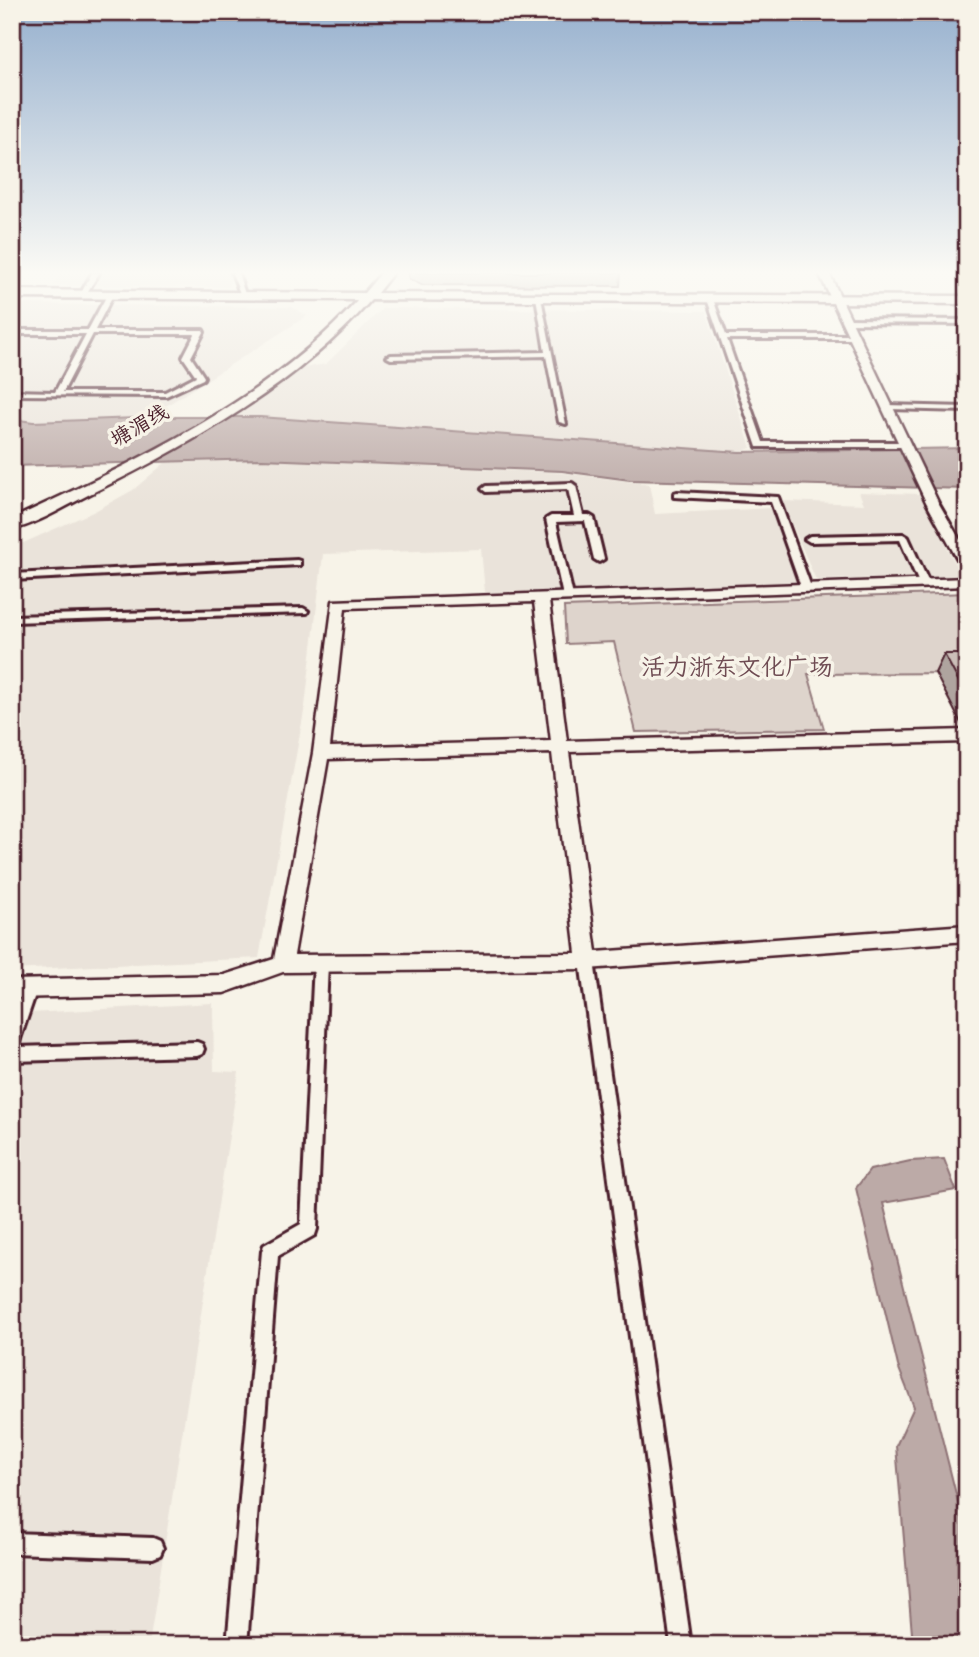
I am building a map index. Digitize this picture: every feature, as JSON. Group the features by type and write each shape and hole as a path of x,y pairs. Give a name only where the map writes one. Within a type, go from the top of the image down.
{"main road":[{"name":"塘湄线","path":"12,514 96,474 214,404 292,350"},
{"path":"12,525 114,477 238,404 311,350"}],"street":[{"path":"58,394 81,350"},
{"path":"12,393 166,394 200,377 187,357 190,350"},
{"path":"548,350 563,422"},
{"path":"728,350 760,445 906,445"},
{"path":"861,350 932,502 967,564"},
{"path":"391,357 549,354"},
{"path":"889,407 967,409"},
{"path":"486,489 572,486 579,518"},
{"path":"677,495 775,499 806,587"},
{"path":"568,596 551,519 589,518 599,559"},
{"path":"810,538 903,537 924,583"},
{"path":"12,577 297,563"},
{"path":"283,964 321,754 338,604 967,582"},
{"path":"541,597 587,961 681,1645"},
{"path":"12,619 303,611"},
{"path":"321,754 967,736"},
{"path":"12,1042 21,989 224,984 283,964 587,961 967,933"},
{"path":"237,1645 270,1251 309,1229 321,963"},
{"path":"12,1054 197,1049"},
{"path":"12,1543 153,1548"}],"shaded area":[{"path":"12,350 253,350 147,418 33,422 12,419"},
{"path":"340,350 719,350 751,448 739,452 471,431 231,417 303,368 326,364"},
{"path":"162,417 260,417 739,452 967,448 967,489 630,480 562,471 262,459 12,466 12,419 33,422"},
{"path":"262,459 563,473 649,484 655,514 772,508 797,582 670,589 485,592 481,549 323,554 305,706 259,958 12,970 12,548 95,511 133,490 167,461"},
{"path":"859,492 921,494 961,576 816,580 782,501 864,504"},
{"path":"213,1003 214,1071 239,1072 149,1645 12,1645 12,1014"},
{"path":"944,1159 956,1190 883,1203 967,1538 967,1645 913,1645 896,1446 914,1407 898,1366 856,1188 870,1170 910,1161"}],"green space":[{"name":"活力浙东文化广场","path":"967,593 967,673 808,674 824,729 636,732 614,642 566,644 564,607"}],"building":[{"path":"944,654 967,654 967,697"}]}
